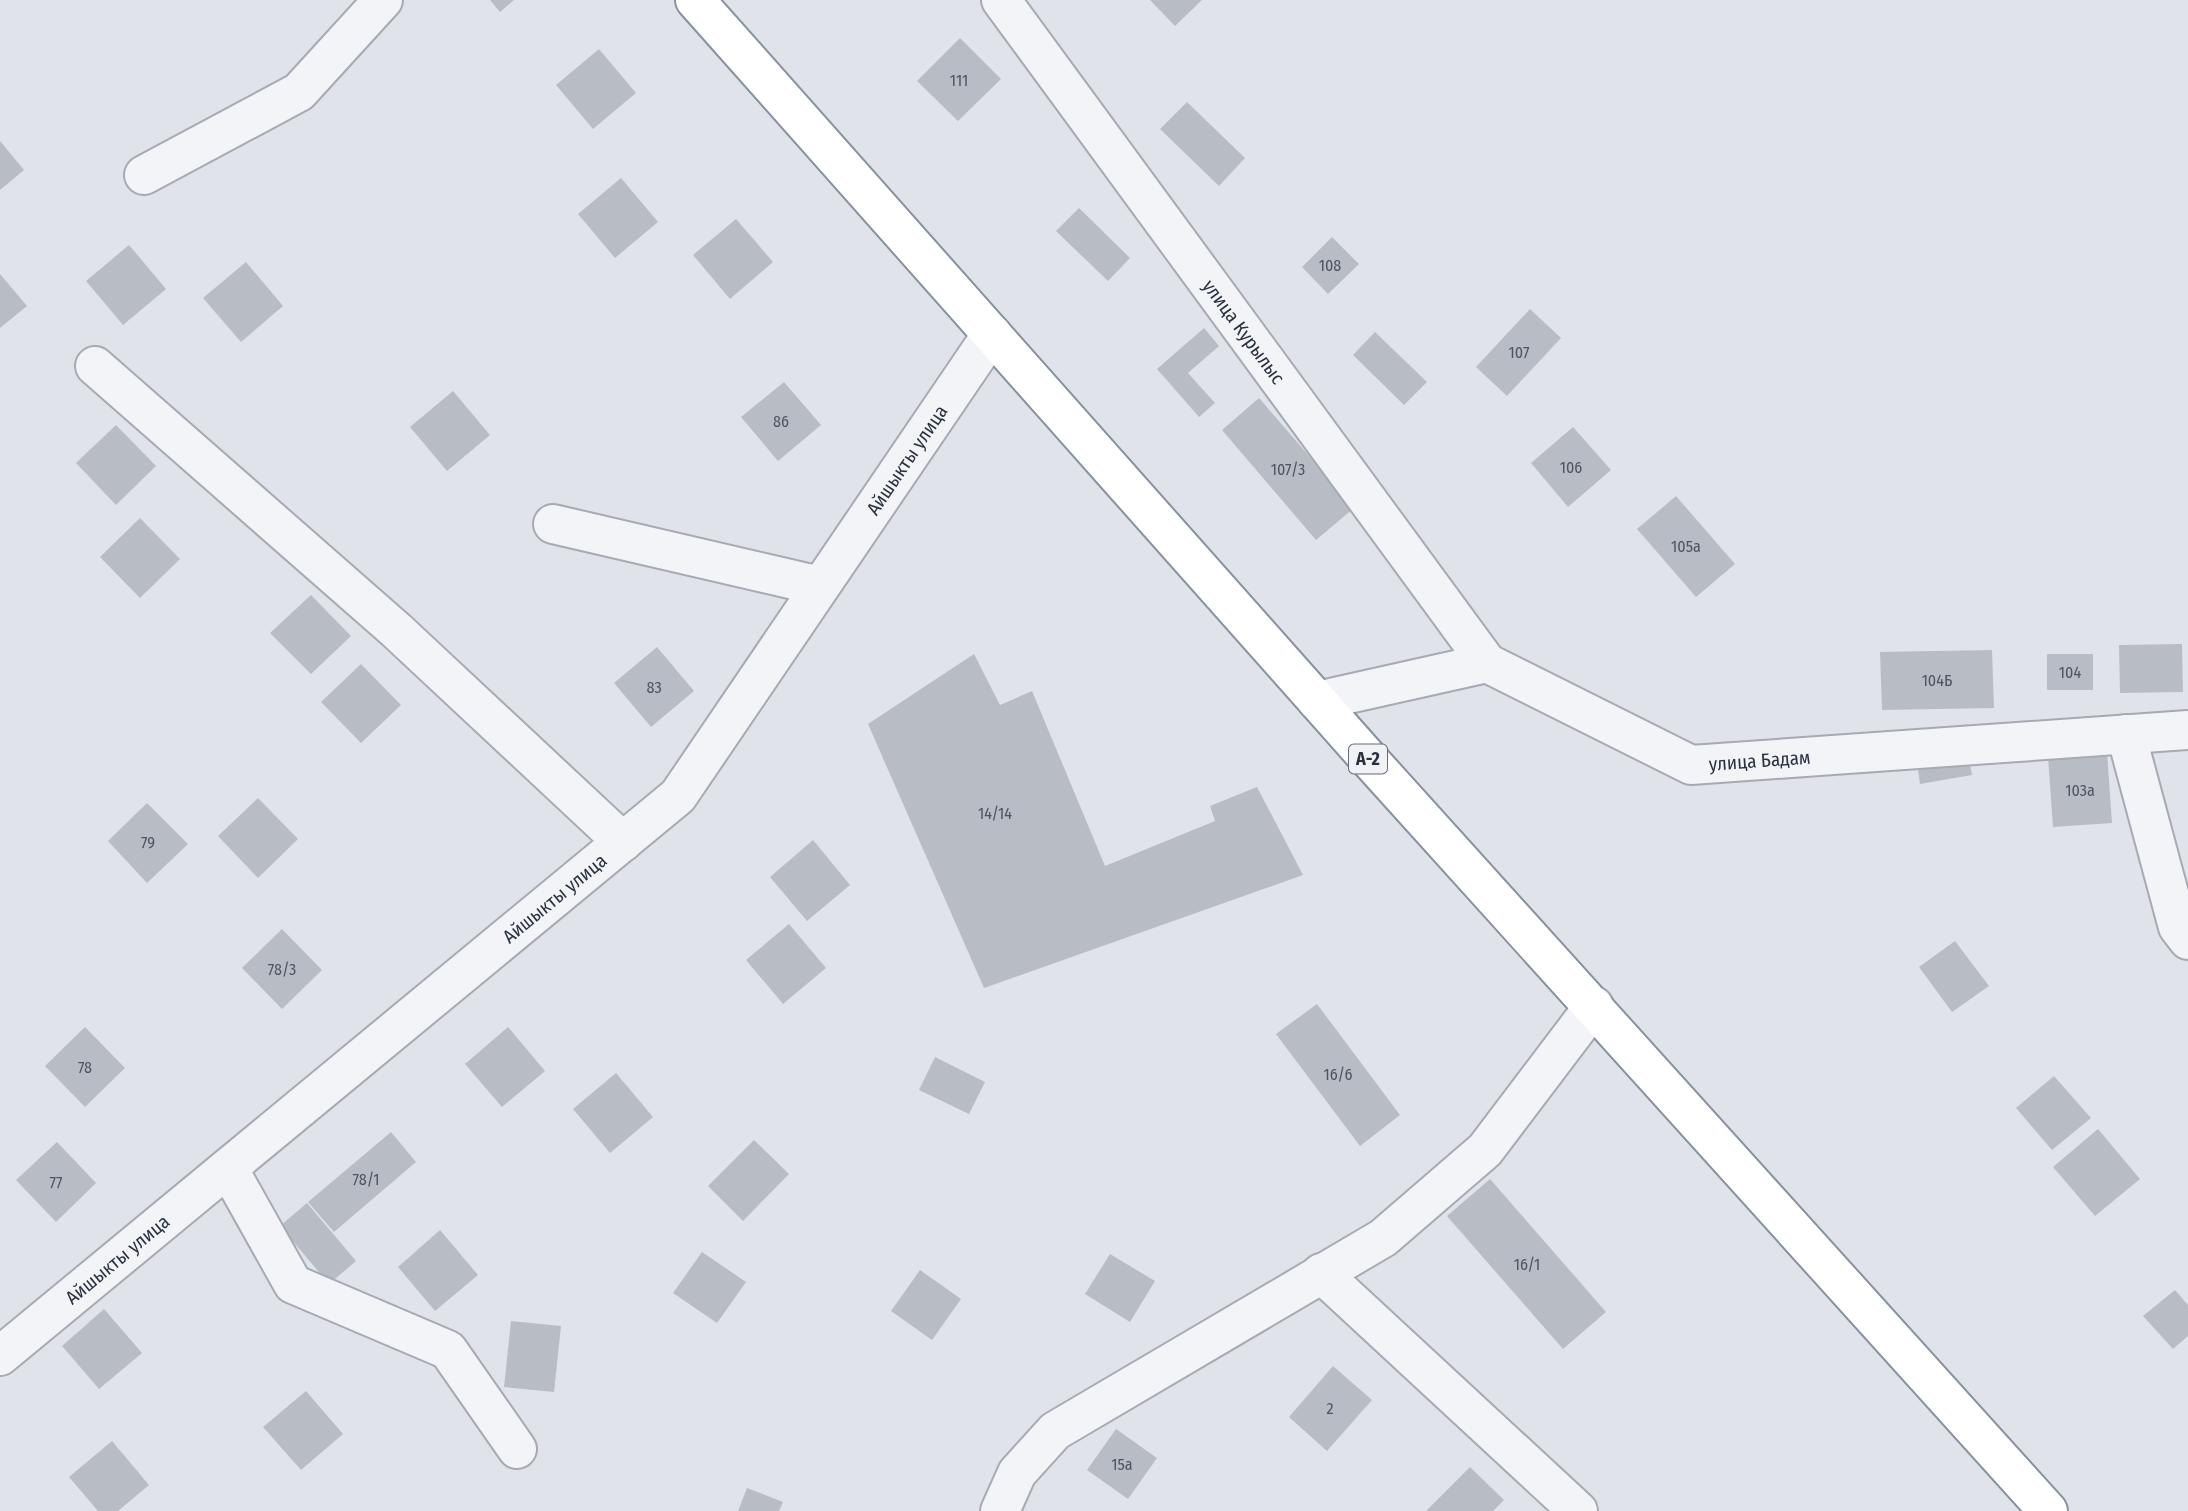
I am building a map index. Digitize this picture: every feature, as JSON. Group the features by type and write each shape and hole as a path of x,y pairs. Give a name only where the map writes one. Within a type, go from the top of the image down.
{"highway":[{"name":"A-2","path":"695,0 1317,701 2048,1511"}],"street":[{"path":"144,175 299,92 383,0"},
{"name":"улица Курылыс","path":"1002,0 1487,663"},
{"name":"Айшыкты улица","path":"0,1356 678,796 992,334"},
{"path":"94,366 396,629 623,842"},
{"path":"553,524 820,586"},
{"path":"1317,701 1487,663"},
{"name":"улица Бадам","path":"1487,663 1691,765 2188,730"},
{"path":"2126,734 2178,927 2188,940"},
{"path":"1000,1511 1017,1474 1055,1431 1383,1238 1485,1150 1594,1006"},
{"path":"228,1168 293,1284 448,1350 517,1449"},
{"path":"1321,1273 1578,1511"}],"building":[{"path":"490,0 514,0 500,12"},
{"path":"1150,0 1202,0 1175,26"},
{"path":"960,38 1001,79 958,121 917,81"},
{"path":"599,49 636,93 593,129 556,85"},
{"path":"1187,102 1245,158 1219,186 1160,129"},
{"path":"0,141 24,170 0,190"},
{"path":"621,178 658,222 615,258 578,214"},
{"path":"1079,208 1130,258 1108,281 1056,231"},
{"path":"736,219 773,262 730,299 693,255"},
{"path":"1332,237 1359,264 1328,294 1302,267"},
{"path":"129,245 166,289 123,325 86,281"},
{"path":"246,262 283,306 241,342 203,298"},
{"path":"0,274 27,306 0,328"},
{"path":"1530,309 1561,338 1507,396 1476,367"},
{"path":"1204,328 1219,346 1188,373 1215,403 1199,417 1157,369"},
{"path":"1375,332 1427,382 1404,405 1353,355"},
{"path":"784,382 821,425 778,461 741,417"},
{"path":"453,391 490,435 447,471 410,427"},
{"path":"1259,398 1354,508 1316,540 1222,430"},
{"path":"116,425 156,466 116,505 76,463"},
{"path":"1573,427 1611,470 1568,507 1531,463"},
{"path":"1676,496 1735,564 1696,597 1637,529"},
{"path":"140,518 180,559 140,598 100,557"},
{"path":"311,595 351,636 311,674 270,633"},
{"path":"2182,644 2183,692 2120,693 2119,645"},
{"path":"657,647 694,691 651,727 614,683"},
{"path":"1992,650 1994,708 1882,710 1880,652"},
{"path":"974,654 1000,705 1032,691 1105,866 1215,821 1210,806 1257,787 1303,875 984,988 868,724"},
{"path":"2047,654 2093,654 2093,690 2047,690"},
{"path":"361,664 401,705 361,743 321,702"},
{"path":"2107,752 2112,823 2053,827 2048,757"},
{"path":"1968,754 1972,775 1920,784 1917,762"},
{"path":"258,798 298,839 258,878 218,836"},
{"path":"147,803 188,844 147,883 108,841"},
{"path":"813,840 850,885 807,921 770,877"},
{"path":"789,924 826,968 783,1004 746,960"},
{"path":"282,929 322,970 282,1009 242,968"},
{"path":"1955,941 1989,986 1952,1012 1919,967"},
{"path":"1317,1004 1400,1115 1360,1146 1276,1034"},
{"path":"85,1027 125,1068 85,1107 45,1066"},
{"path":"508,1027 545,1071 502,1107 465,1064"},
{"path":"935,1057 985,1082 969,1114 919,1090"},
{"path":"616,1073 653,1117 610,1153 573,1109"},
{"path":"2054,1076 2091,1118 2052,1150 2016,1108"},
{"path":"2098,1129 2140,1179 2095,1216 2053,1167"},
{"path":"391,1132 416,1162 334,1232 308,1202"},
{"path":"754,1140 789,1174 743,1221 708,1186"},
{"path":"57,1142 96,1183 56,1222 16,1180"},
{"path":"1490,1179 1606,1312 1563,1349 1447,1216"},
{"path":"307,1203 356,1261 329,1284 280,1226"},
{"path":"440,1230 478,1275 435,1311 398,1267"},
{"path":"702,1252 746,1282 717,1323 673,1293"},
{"path":"1110,1254 1155,1281 1130,1322 1085,1294"},
{"path":"920,1270 961,1299 932,1340 891,1311"},
{"path":"2175,1290 2188,1305 2188,1336 2173,1349 2143,1316"},
{"path":"104,1309 142,1353 99,1389 62,1346"},
{"path":"511,1321 561,1326 554,1392 504,1387"},
{"path":"1333,1366 1372,1400 1327,1451 1289,1417"},
{"path":"306,1391 343,1434 301,1470 263,1427"},
{"path":"1116,1429 1157,1458 1128,1499 1087,1470"},
{"path":"112,1441 149,1485 118,1511 98,1511 69,1477"},
{"path":"1470,1467 1504,1500 1493,1511 1426,1511"},
{"path":"747,1488 783,1502 779,1511 738,1511"}]}
